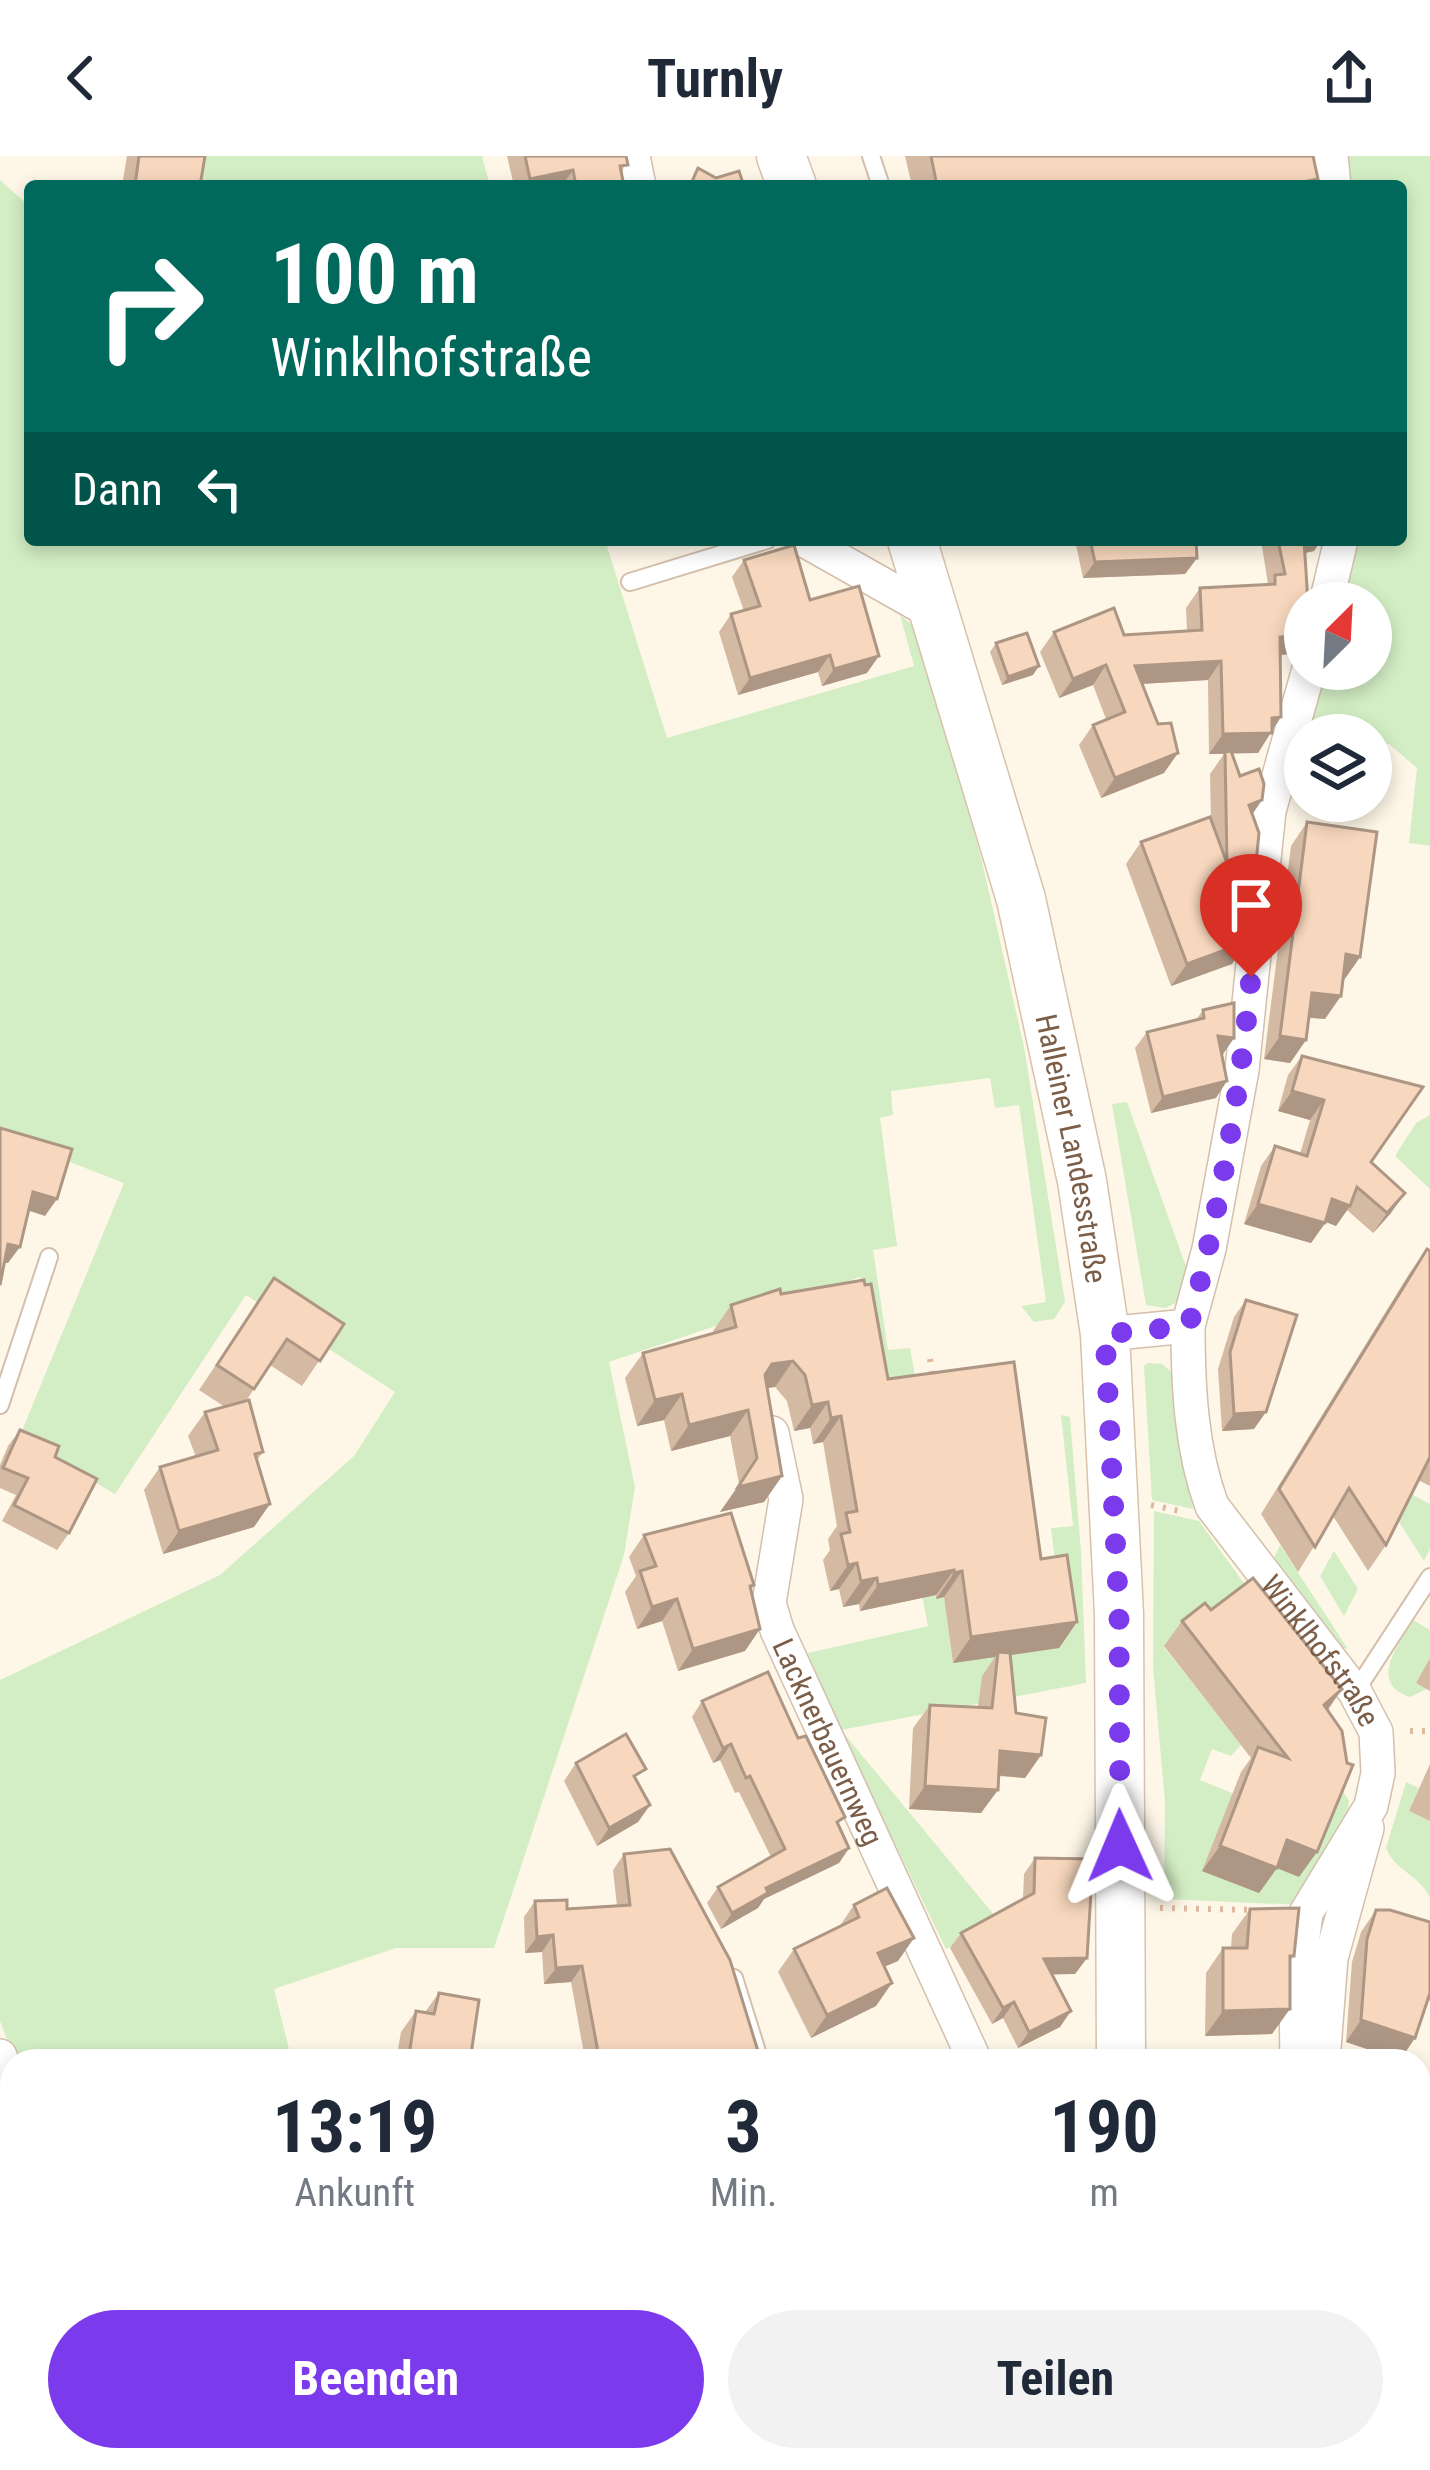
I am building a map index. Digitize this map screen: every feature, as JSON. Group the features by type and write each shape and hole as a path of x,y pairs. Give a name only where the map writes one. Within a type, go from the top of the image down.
{"main road":[{"name":"Halleiner Landesstraße","path":"914,546 1022,898 1082,1181 1105,1334 1119,1614 1120,2049"}],"street":[{"path":"815,546 935,614"},
{"path":"1331,582 1340,546"},
{"name":"Winklhofstraße","path":"1297,2049 1296,1991 1306,1913 1371,1806 1378,1773 1376,1732 1355,1692 1211,1506 1200,1473 1188,1378 1189,1326 1209,1249 1242,1070 1269,811 1303,690"},
{"path":"1105,1334 1189,1326"},
{"name":"Lacknerbauernweg","path":"766,1406 786,1499 769,1603 777,1630 969,2049"},
{"path":"1324,2049 1331,1958 1360,1862 1371,1806"}],"lane":[{"path":"630,582 747,546"},
{"path":"0,1406 49,1257"},
{"path":"1355,1692 1430,1577"},
{"path":"725,1962 757,2049"}],"path":[{"path":"930,1359 936,1396"},
{"path":"1160,1907 1306,1913"}],"green space":[{"path":"195,156 482,156 488,180 191,180"},
{"path":"1343,156 1430,156 1430,846 1409,843 1417,768 1392,747 1392,714 1305,714 1312,690 1392,690 1392,582 1341,582 1350,546 1407,546 1407,180 1344,180"},
{"path":"0,180 24,202 24,546 607,546 667,738 914,666 900,615 917,629 981,857 1024,1047 1065,1302 1054,1319 1034,1322 1021,1306 1046,1302 1019,1105 995,1108 990,1078 891,1091 893,1115 880,1118 897,1246 873,1250 888,1350 910,1348 919,1398 911,1400 936,1598 944,1597 953,1663 1059,1595 1051,1528 1073,1526 1061,1415 1070,1417 1086,1683 841,1730 1000,1922 946,1949 840,1730 808,1653 928,1626 860,1277 609,1362 635,1487 624,1555 494,1948 396,1948 274,1989 289,2049 10,2049 0,2021 0,1680 220,1575 354,1456 395,1392 246,1295 115,1494 19,1438 124,1183 0,1135"},
{"path":"1127,1102 1188,1272 1184,1299 1165,1308 1146,1305 1112,1104"},
{"path":"1430,1115 1430,1189 1395,1156 1416,1123"},
{"path":"1162,1364 1174,1374 1193,1509 1152,1500 1144,1366"},
{"path":"1407,1492 1430,1504 1430,1549 1424,1561 1395,1516"},
{"path":"1154,1511 1199,1521 1261,1607 1164,1647 1241,1745 1231,1756 1212,1749 1200,1780 1239,1796 1225,1813 1203,1871 1269,1865 1341,1788 1348,1809 1303,1905 1164,1899 1165,1802 1153,1668"},
{"path":"1280,1545 1348,1649 1337,1646 1272,1562"},
{"path":"1334,1551 1358,1589 1344,1616 1320,1576"},
{"path":"1413,1620 1430,1630 1430,1658 1416,1683 1427,1689 1410,1697 1397,1691 1389,1673 1394,1652"},
{"path":"1406,1782 1419,1788 1409,1811 1430,1821 1430,1898 1386,1848"}],"building":[{"path":"139,156 205,156 201,180 136,180"},
{"path":"525,156 626,156 628,165 620,166 623,180 575,180 573,170 530,179"},
{"path":"931,156 1313,156 1318,179 1313,180 936,180"},
{"path":"698,168 716,178 739,171 742,180 693,180"},
{"path":"794,546 810,600 859,586 879,656 834,669 830,655 750,678 731,614 760,606 744,560"},
{"path":"1091,546 1196,546 1197,558 1095,562"},
{"path":"1279,546 1304,546 1307,582 1284,582 1281,717 1272,718 1272,733 1223,734 1221,661 1135,666 1158,724 1171,723 1178,753 1115,778 1093,725 1125,712 1106,665 1073,679 1054,632 1114,608 1124,635 1202,630 1200,588 1275,584 1275,575 1285,574"},
{"path":"1027,633 1039,666 1008,677 996,643"},
{"path":"1231,751 1240,776 1259,769 1264,784 1262,800 1249,805 1259,833 1256,863 1231,871 1250,913 1247,942 1187,964 1141,842 1210,817 1227,863 1225,752"},
{"path":"1307,822 1377,832 1360,957 1346,954 1341,996 1312,993 1306,1040 1280,1036"},
{"path":"1234,1003 1234,1038 1218,1036 1227,1081 1163,1097 1147,1032 1204,1018 1203,1010"},
{"path":"1302,1056 1423,1087 1371,1162 1405,1193 1387,1213 1357,1187 1350,1206 1332,1199 1325,1223 1258,1204 1275,1146 1307,1156 1324,1100 1292,1091"},
{"path":"0,1128 72,1149 57,1199 33,1192 20,1247 8,1244 0,1285"},
{"path":"1427,1249 1430,1457 1386,1545 1349,1488 1315,1547 1279,1489"},
{"path":"274,1278 344,1324 320,1361 287,1339 254,1389 217,1365"},
{"path":"864,1280 865,1285 871,1284 888,1379 1014,1362 1041,1559 1067,1555 1077,1622 971,1637 962,1571 878,1585 877,1578 861,1581 857,1563 848,1565 841,1534 850,1532 846,1513 857,1511 841,1416 831,1418 828,1402 812,1405 805,1375 793,1361 772,1364 765,1375 782,1476 738,1487 757,1458 748,1410 689,1425 682,1394 655,1400 643,1353 736,1327 731,1305 780,1289 781,1294"},
{"path":"1246,1300 1297,1315 1266,1412 1234,1414 1230,1352"},
{"path":"249,1400 263,1452 255,1454 270,1504 179,1531 160,1467 218,1450 205,1412"},
{"path":"20,1430 59,1446 55,1457 97,1479 69,1533 14,1505 28,1478 3,1468"},
{"path":"731,1513 754,1585 750,1586 760,1629 693,1649 677,1599 652,1607 640,1571 656,1566 644,1535"},
{"path":"1253,1578 1342,1689 1324,1705 1342,1731 1347,1763 1353,1765 1317,1852 1287,1840 1277,1868 1220,1846 1258,1747 1288,1758 1182,1621 1205,1603 1211,1610"},
{"path":"998,1652 1010,1653 1016,1713 1046,1718 1041,1755 1000,1751 998,1790 925,1786 930,1705 992,1708"},
{"path":"768,1672 798,1738 806,1736 845,1817 837,1822 849,1848 766,1888 768,1893 732,1913 718,1887 785,1849 750,1776 746,1778 731,1744 723,1748 702,1701"},
{"path":"626,1734 646,1769 634,1776 650,1805 609,1828 576,1763"},
{"path":"670,1849 730,1960 757,2049 597,2049 582,1966 556,1968 553,1935 537,1937 535,1901 567,1900 567,1909 630,1905 624,1854"},
{"path":"1035,1858 1093,1859 1087,1958 1044,1959 1071,2011 1029,2032 1014,2002 1003,2008 961,1933 1034,1893"},
{"path":"887,1888 914,1938 878,1953 892,1983 827,2015 794,1949 859,1917 854,1905"},
{"path":"1299,1908 1294,1956 1290,1956 1290,2009 1223,2011 1223,1948 1247,1948 1250,1909"},
{"path":"1376,1910 1430,1922 1430,1993 1415,2038 1361,2020 1367,1939"},
{"path":"439,1993 479,2000 472,2049 410,2049 416,2011 434,2014"}],"route":[{"path":"1120,1846 1119,1614 1105,1334 1189,1326 1209,1249 1242,1070 1251,977"}]}
